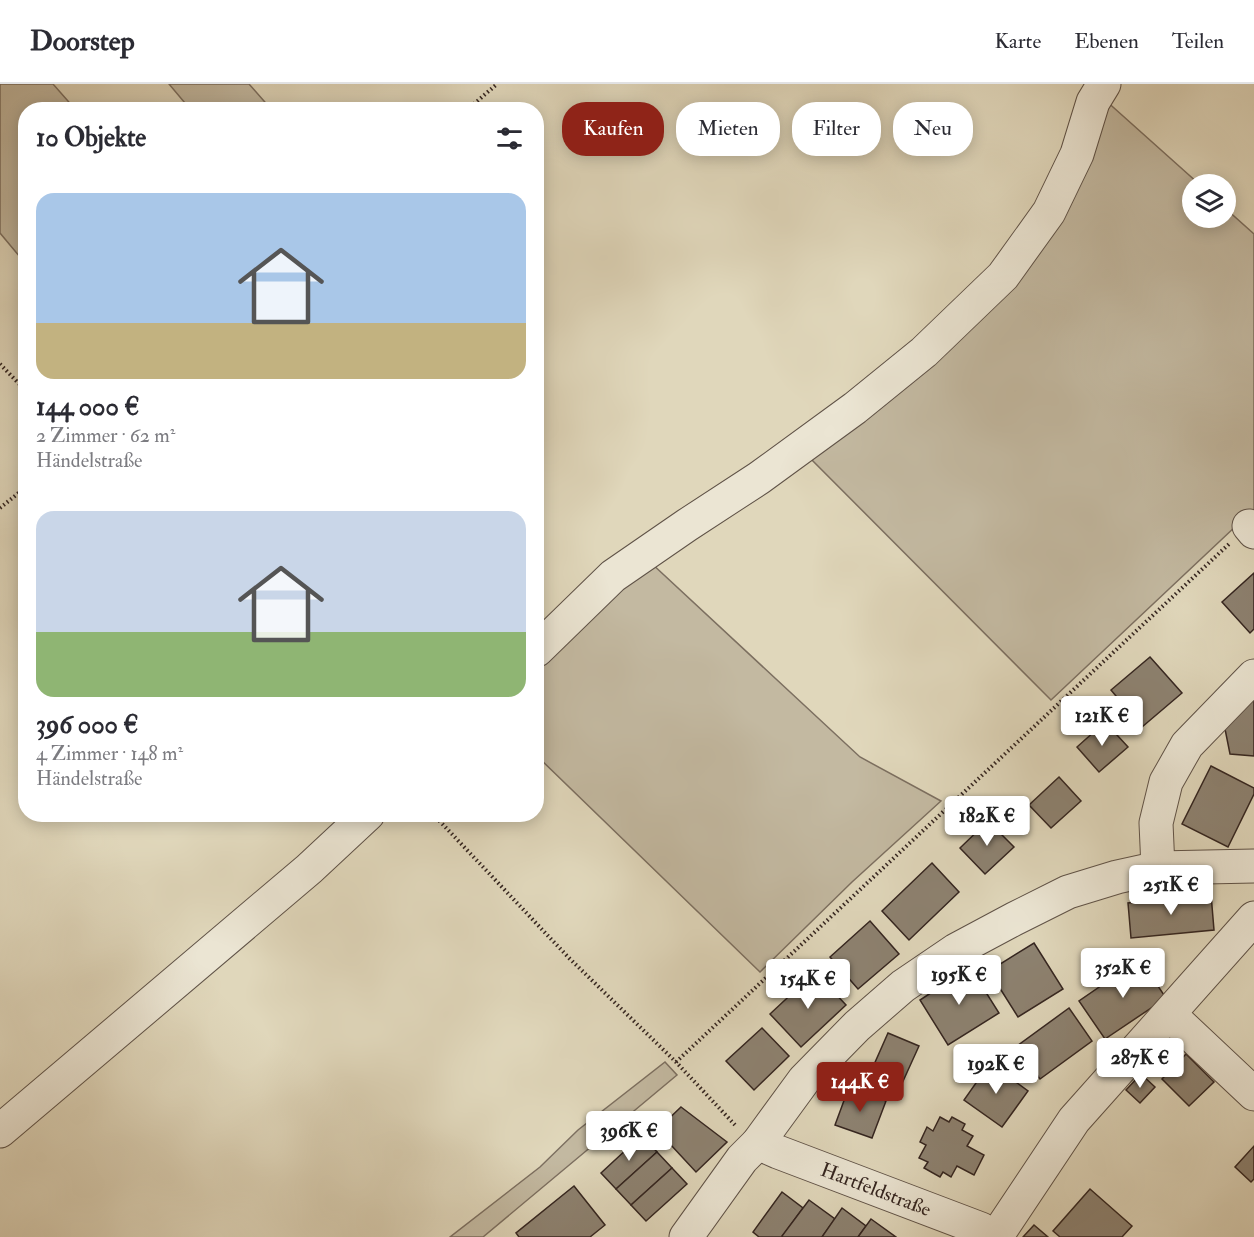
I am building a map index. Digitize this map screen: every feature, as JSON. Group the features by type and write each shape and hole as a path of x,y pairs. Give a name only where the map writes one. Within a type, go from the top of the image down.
{"street":[{"path":"544,643 613,576 759,478 855,408 924,352 1003,276 1049,212 1077,154 1093,102 1104,84"},
{"path":"1158,868 1156,823 1166,782 1187,745 1254,676"},
{"path":"0,1131 309,869 359,822"},
{"path":"686,1237 804,1080 857,1026 903,986 956,951 1068,892 1117,877 1158,868 1254,866"},
{"name":"Hartfeldstraße","path":"758,1143 981,1229 995,1237 1074,1120 1254,918"},
{"path":"1169,1014 1254,1094"}],"path":[{"path":"476,102 497,84"},
{"path":"0,364 18,383"},
{"path":"0,508 18,493"},
{"path":"676,1062 1251,529"},
{"path":"441,822 570,958 676,1062 743,1133 758,1143"}],"shaded area":[{"path":"0,84 53,84 69,102 18,102 18,255 0,233"},
{"path":"169,84 249,84 265,102 184,102"},
{"path":"1104,99 1188,174 1182,174 1182,228 1236,228 1236,218 1254,234 1254,509 1051,700 805,453 971,321"},
{"path":"650,562 860,757 941,801 852,882 760,972 544,763 544,658"},
{"path":"665,1062 677,1075 483,1237 450,1237 540,1167 578,1130"}],"building":[{"path":"1254,573 1254,629 1250,633 1222,602"},
{"path":"1150,657 1182,693 1142,727 1111,690"},
{"path":"1254,697 1254,756 1230,754 1225,729"},
{"path":"1105,722 1128,747 1099,772 1077,747"},
{"path":"1211,766 1254,788 1254,794 1228,847 1182,824"},
{"path":"1059,777 1081,801 1051,828 1029,805"},
{"path":"988,821 1014,847 985,874 960,848"},
{"path":"932,863 959,892 909,940 882,911"},
{"path":"1211,894 1214,930 1131,938 1128,903"},
{"path":"870,921 899,954 858,989 830,957"},
{"path":"1034,943 1063,989 1018,1017 989,971"},
{"path":"1140,959 1166,998 1105,1039 1079,1001"},
{"path":"970,967 999,1013 948,1045 920,1000"},
{"path":"815,972 846,1005 801,1047 770,1014"},
{"path":"1069,1008 1092,1041 1040,1079 1017,1046"},
{"path":"762,1028 789,1056 754,1090 726,1061"},
{"path":"888,1033 919,1046 899,1090 869,1076"},
{"path":"1186,1054 1214,1082 1189,1106 1162,1079"},
{"path":"990,1063 1028,1091 1002,1127 964,1100"},
{"path":"1141,1074 1155,1087 1140,1103 1126,1090"},
{"path":"849,1087 886,1101 872,1138 835,1125"},
{"path":"681,1107 727,1142 696,1172 657,1130"},
{"path":"940,1117 949,1122 952,1117 965,1124 962,1130 973,1136 967,1146 984,1155 974,1175 957,1166 951,1177 943,1172 940,1177 924,1168 928,1162 919,1158 926,1145 920,1142 927,1127 933,1131"},
{"path":"642,1135 657,1152 616,1189 601,1173"},
{"path":"1254,1146 1254,1179 1251,1182 1235,1167"},
{"path":"657,1152 672,1168 631,1205 616,1189"},
{"path":"672,1168 687,1184 646,1221 631,1205"},
{"path":"574,1186 605,1225 590,1237 519,1237 516,1233"},
{"path":"1090,1189 1132,1226 1122,1237 1060,1237 1053,1231"},
{"path":"782,1192 803,1208 782,1237 759,1237 753,1232"},
{"path":"809,1200 835,1219 822,1237 783,1237 782,1236"},
{"path":"842,1208 866,1226 858,1237 822,1237"},
{"path":"871,1219 896,1237 858,1237"},
{"path":"1034,1225 1048,1237 1023,1237"}]}
